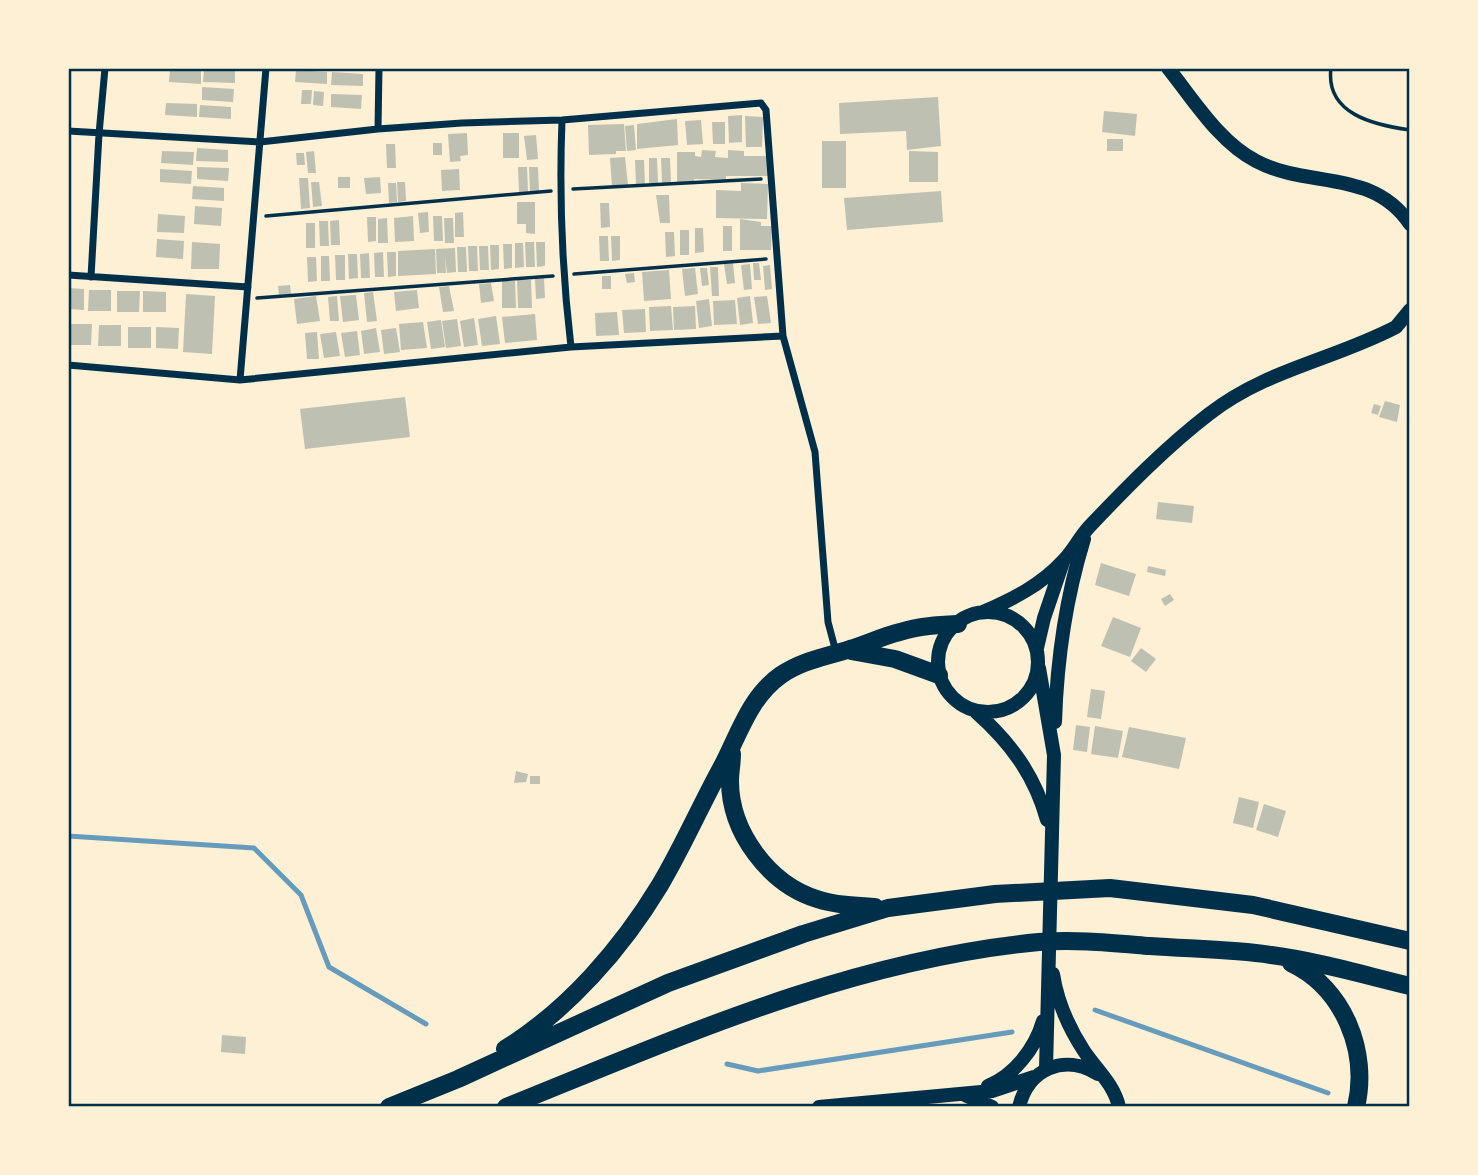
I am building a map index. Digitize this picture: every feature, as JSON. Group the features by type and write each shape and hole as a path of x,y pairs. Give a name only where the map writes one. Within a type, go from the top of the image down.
{"highway":[{"path":"458,1079 518,1041 572,996 620,943 660,884 733,747 743,722 758,697 780,676 807,660 901,631 958,624"},
{"path":"842,651 895,659 939,675"},
{"path":"733,747 730,783 734,807 754,853 782,881 816,899 854,906 888,908"},
{"path":"389,1107 458,1079 668,984 803,934 888,908 995,894 1110,888 1253,905 1410,941"},
{"path":"506,1107 737,1013 830,983 908,963 1041,942 1099,942 1272,955 1410,986"},
{"path":"1272,955 1298,967 1322,985 1340,1007 1353,1033 1360,1062 1360,1091 1356,1107"}],"main road":[{"path":"1168,68 1213,123 1252,159 1272,169 1369,189 1399,209 1410,224"},
{"path":"1052,835 1032,779 1017,754 976,712 960,704 947,691 939,675 939,654 945,636 970,615 1012,600 1039,582 1063,561 1087,529 1160,457 1210,414 1242,392 1296,366 1403,329 1410,310"},
{"path":"1019,1107 1022,1094 1040,1073 1049,951 1060,640 1070,584 1087,529"},
{"path":"1054,755 1037,648 1052,589 1063,561"},
{"path":"983,612 1006,615 1016,621 1025,628 1037,648"},
{"path":"976,712 998,712 1018,703 1032,688 1039,668"},
{"path":"1049,951 1055,986 1067,1019 1083,1050 1116,1095 1119,1107"},
{"path":"963,1093 992,1084 1020,1062 1040,1032 1046,1009"},
{"path":"819,1107 992,1091 1066,1064 1087,1067 1105,1078"},
{"path":"963,1093 992,1107"}],"street":[{"path":"91,276 105,68"},
{"path":"240,380 266,68"},
{"path":"378,129 379,68"},
{"path":"68,131 260,142 378,129 562,120 761,103 766,110 783,336 815,452 828,622 842,651"},
{"path":"562,120 559,190 563,275 571,346"},
{"path":"68,275 248,287"},
{"path":"68,365 240,380 571,346 783,336"}],"path":[{"path":"1331,68 1330,84 1341,106 1371,123 1410,130"},
{"path":"253,217 559,190 770,178"},
{"path":"247,299 778,258"}],"building":[{"path":"204,69 235,71 235,83 203,82"},
{"path":"170,70 201,71 201,84 169,82"},
{"path":"296,70 327,72 327,84 295,82"},
{"path":"332,72 363,74 363,86 331,85"},
{"path":"202,87 234,89 233,102 202,100"},
{"path":"302,90 312,90 311,104 301,104"},
{"path":"314,91 324,92 323,106 313,105"},
{"path":"331,94 362,95 361,109 331,107"},
{"path":"938,97 941,146 907,150 906,131 840,134 839,103"},
{"path":"166,103 197,104 197,117 165,115"},
{"path":"200,105 231,107 231,119 199,117"},
{"path":"1104,111 1137,114 1135,136 1102,132"},
{"path":"742,115 742,142 729,143 728,116"},
{"path":"745,116 763,117 762,147 746,147"},
{"path":"677,119 678,145 637,149 637,124"},
{"path":"701,120 703,144 687,145 685,121"},
{"path":"712,122 725,122 725,144 713,144"},
{"path":"624,124 626,151 589,155 588,125"},
{"path":"634,125 636,150 627,151 625,126"},
{"path":"467,133 468,155 460,156 461,161 450,162 448,134"},
{"path":"503,133 519,133 519,158 503,158"},
{"path":"536,135 538,159 527,160 524,136"},
{"path":"1107,139 1123,139 1123,151 1107,151"},
{"path":"822,141 846,141 846,188 822,188"},
{"path":"433,143 442,143 442,155 433,155"},
{"path":"386,144 395,144 396,168 387,168"},
{"path":"197,148 228,150 228,162 196,161"},
{"path":"702,150 716,151 715,157 728,158 728,150 744,151 744,156 769,156 769,176 726,176 726,180 694,179 694,182 677,182 677,152 695,152 695,156 701,157"},
{"path":"162,151 194,152 193,165 161,163"},
{"path":"314,151 316,173 308,173 306,152"},
{"path":"909,151 938,152 938,182 909,182"},
{"path":"296,153 304,153 305,165 297,165"},
{"path":"625,157 628,185 612,187 610,158"},
{"path":"649,158 657,158 658,183 649,183"},
{"path":"661,158 670,158 671,183 662,183"},
{"path":"635,160 644,160 645,185 636,185"},
{"path":"197,167 229,168 228,181 197,179"},
{"path":"518,167 527,167 528,192 519,192"},
{"path":"529,167 538,167 539,192 530,192"},
{"path":"160,169 192,171 191,184 160,182"},
{"path":"459,169 460,190 442,191 441,170"},
{"path":"338,177 350,177 350,188 338,188"},
{"path":"380,177 381,193 366,194 364,178"},
{"path":"299,178 308,178 310,208 301,209"},
{"path":"311,182 319,182 322,206 313,207"},
{"path":"397,182 405,182 406,201 398,202"},
{"path":"388,183 396,183 397,202 389,203"},
{"path":"741,183 768,184 767,219 716,218 716,190 741,191"},
{"path":"193,186 224,188 224,201 192,199"},
{"path":"941,191 943,222 847,230 844,198"},
{"path":"656,195 669,195 670,223 660,223"},
{"path":"517,202 535,202 535,234 526,233 526,224 517,224"},
{"path":"600,203 609,203 610,227 601,228"},
{"path":"195,206 222,208 221,226 194,224"},
{"path":"428,212 429,232 420,233 418,213"},
{"path":"463,212 464,237 455,237 455,213"},
{"path":"158,214 185,216 184,233 157,232"},
{"path":"413,216 414,241 395,242 394,218"},
{"path":"433,216 442,216 443,241 434,241"},
{"path":"367,217 376,217 376,241 368,242"},
{"path":"387,218 388,243 378,243 378,219"},
{"path":"444,218 453,218 454,243 445,243"},
{"path":"740,219 761,222 761,226 772,226 771,250 740,250"},
{"path":"339,220 340,245 331,245 330,221"},
{"path":"319,221 328,221 329,246 320,246"},
{"path":"306,223 315,223 315,248 306,248"},
{"path":"723,226 732,226 732,251 723,251"},
{"path":"695,228 703,228 704,252 695,253"},
{"path":"680,230 689,230 689,255 680,255"},
{"path":"665,232 674,232 675,256 666,257"},
{"path":"599,236 608,236 609,261 600,261"},
{"path":"611,236 620,236 620,260 612,261"},
{"path":"157,239 184,241 183,259 156,257"},
{"path":"192,242 220,244 219,269 191,269"},
{"path":"525,242 534,242 535,267 526,267"},
{"path":"536,242 545,242 545,266 537,267"},
{"path":"515,243 523,243 524,267 515,268"},
{"path":"503,244 512,244 512,268 504,269"},
{"path":"490,245 499,245 499,269 491,270"},
{"path":"468,246 477,246 478,271 469,271"},
{"path":"479,246 488,246 489,270 480,270"},
{"path":"457,247 466,247 467,272 458,272"},
{"path":"455,248 456,272 447,273 445,256 446,273 437,273 436,249"},
{"path":"435,249 436,274 398,276 398,251"},
{"path":"383,252 384,277 375,277 374,253"},
{"path":"387,252 396,252 396,276 388,277"},
{"path":"369,253 370,278 361,278 360,254"},
{"path":"348,254 357,254 358,278 349,279"},
{"path":"335,255 345,255 345,280 336,280"},
{"path":"321,256 329,256 330,281 321,281"},
{"path":"307,257 316,257 317,281 308,282"},
{"path":"733,263 735,283 727,284 724,264"},
{"path":"753,263 759,263 761,280 754,280"},
{"path":"750,264 752,289 744,290 741,265"},
{"path":"770,265 772,289 765,290 763,266"},
{"path":"710,267 718,267 719,296 712,296"},
{"path":"695,268 698,294 685,296 682,269"},
{"path":"700,268 707,268 709,285 702,286"},
{"path":"669,270 671,299 644,301 642,272"},
{"path":"634,273 635,282 627,283 625,274"},
{"path":"602,276 611,276 611,289 602,289"},
{"path":"544,278 545,298 536,299 535,279"},
{"path":"517,280 531,280 532,308 518,308"},
{"path":"502,281 515,281 516,308 502,308"},
{"path":"491,283 494,301 481,303 479,284"},
{"path":"290,285 291,294 279,295 278,286"},
{"path":"449,286 454,311 443,312 439,287"},
{"path":"68,288 84,289 84,310 68,309"},
{"path":"89,290 111,290 111,311 88,311"},
{"path":"417,290 419,308 396,311 394,292"},
{"path":"117,291 140,291 139,312 117,312"},
{"path":"143,291 166,292 166,312 143,312"},
{"path":"373,292 377,321 367,322 364,293"},
{"path":"186,294 215,296 212,354 183,352"},
{"path":"356,295 359,320 343,322 340,296"},
{"path":"316,296 320,321 297,324 294,299"},
{"path":"337,296 339,321 330,321 328,297"},
{"path":"750,296 753,323 740,325 737,298"},
{"path":"767,296 771,323 758,324 754,297"},
{"path":"709,299 712,326 699,328 696,301"},
{"path":"735,300 737,324 714,325 713,301"},
{"path":"671,306 673,330 650,331 649,307"},
{"path":"695,306 696,329 674,330 673,307"},
{"path":"645,309 646,332 624,333 622,310"},
{"path":"617,312 619,335 596,336 595,313"},
{"path":"535,314 537,340 505,343 502,317"},
{"path":"496,316 500,344 482,346 478,319"},
{"path":"474,318 478,345 464,347 460,321"},
{"path":"457,319 461,346 446,348 442,321"},
{"path":"441,320 445,347 431,349 427,322"},
{"path":"423,322 427,348 401,350 399,324"},
{"path":"69,324 92,324 91,345 69,345"},
{"path":"99,325 121,325 121,346 98,346"},
{"path":"128,327 151,327 151,348 128,348"},
{"path":"156,327 179,328 178,349 156,348"},
{"path":"376,328 380,352 364,354 361,331"},
{"path":"396,328 400,352 384,354 381,330"},
{"path":"357,331 360,355 345,357 341,333"},
{"path":"317,332 319,359 307,359 305,333"},
{"path":"336,332 340,356 324,358 320,334"},
{"path":"405,397 410,437 305,449 300,409"},
{"path":"1385,401 1400,405 1397,422 1379,417"},
{"path":"1374,404 1381,406 1378,415 1371,413"},
{"path":"1158,502 1194,506 1192,523 1156,519"},
{"path":"1101,563 1136,574 1129,596 1095,585"},
{"path":"1148,566 1166,570 1165,576 1147,572"},
{"path":"1170,594 1174,600 1165,606 1161,599"},
{"path":"1113,617 1141,628 1130,657 1101,646"},
{"path":"1141,648 1156,659 1146,672 1131,661"},
{"path":"1091,689 1105,691 1101,719 1087,717"},
{"path":"1076,725 1090,727 1087,752 1073,750"},
{"path":"1095,726 1123,731 1118,758 1091,754"},
{"path":"1129,727 1186,738 1179,769 1122,757"},
{"path":"516,771 528,774 526,782 514,783"},
{"path":"530,776 540,776 540,784 530,784"},
{"path":"1239,797 1259,802 1253,828 1233,823"},
{"path":"1264,804 1286,811 1278,837 1256,830"},
{"path":"222,1035 246,1037 245,1054 221,1052"}],"waterway":[{"path":"68,836 254,848 301,895 329,967 426,1024"},
{"path":"1095,1010 1328,1093"},
{"path":"727,1064 758,1071 1012,1032"}]}
